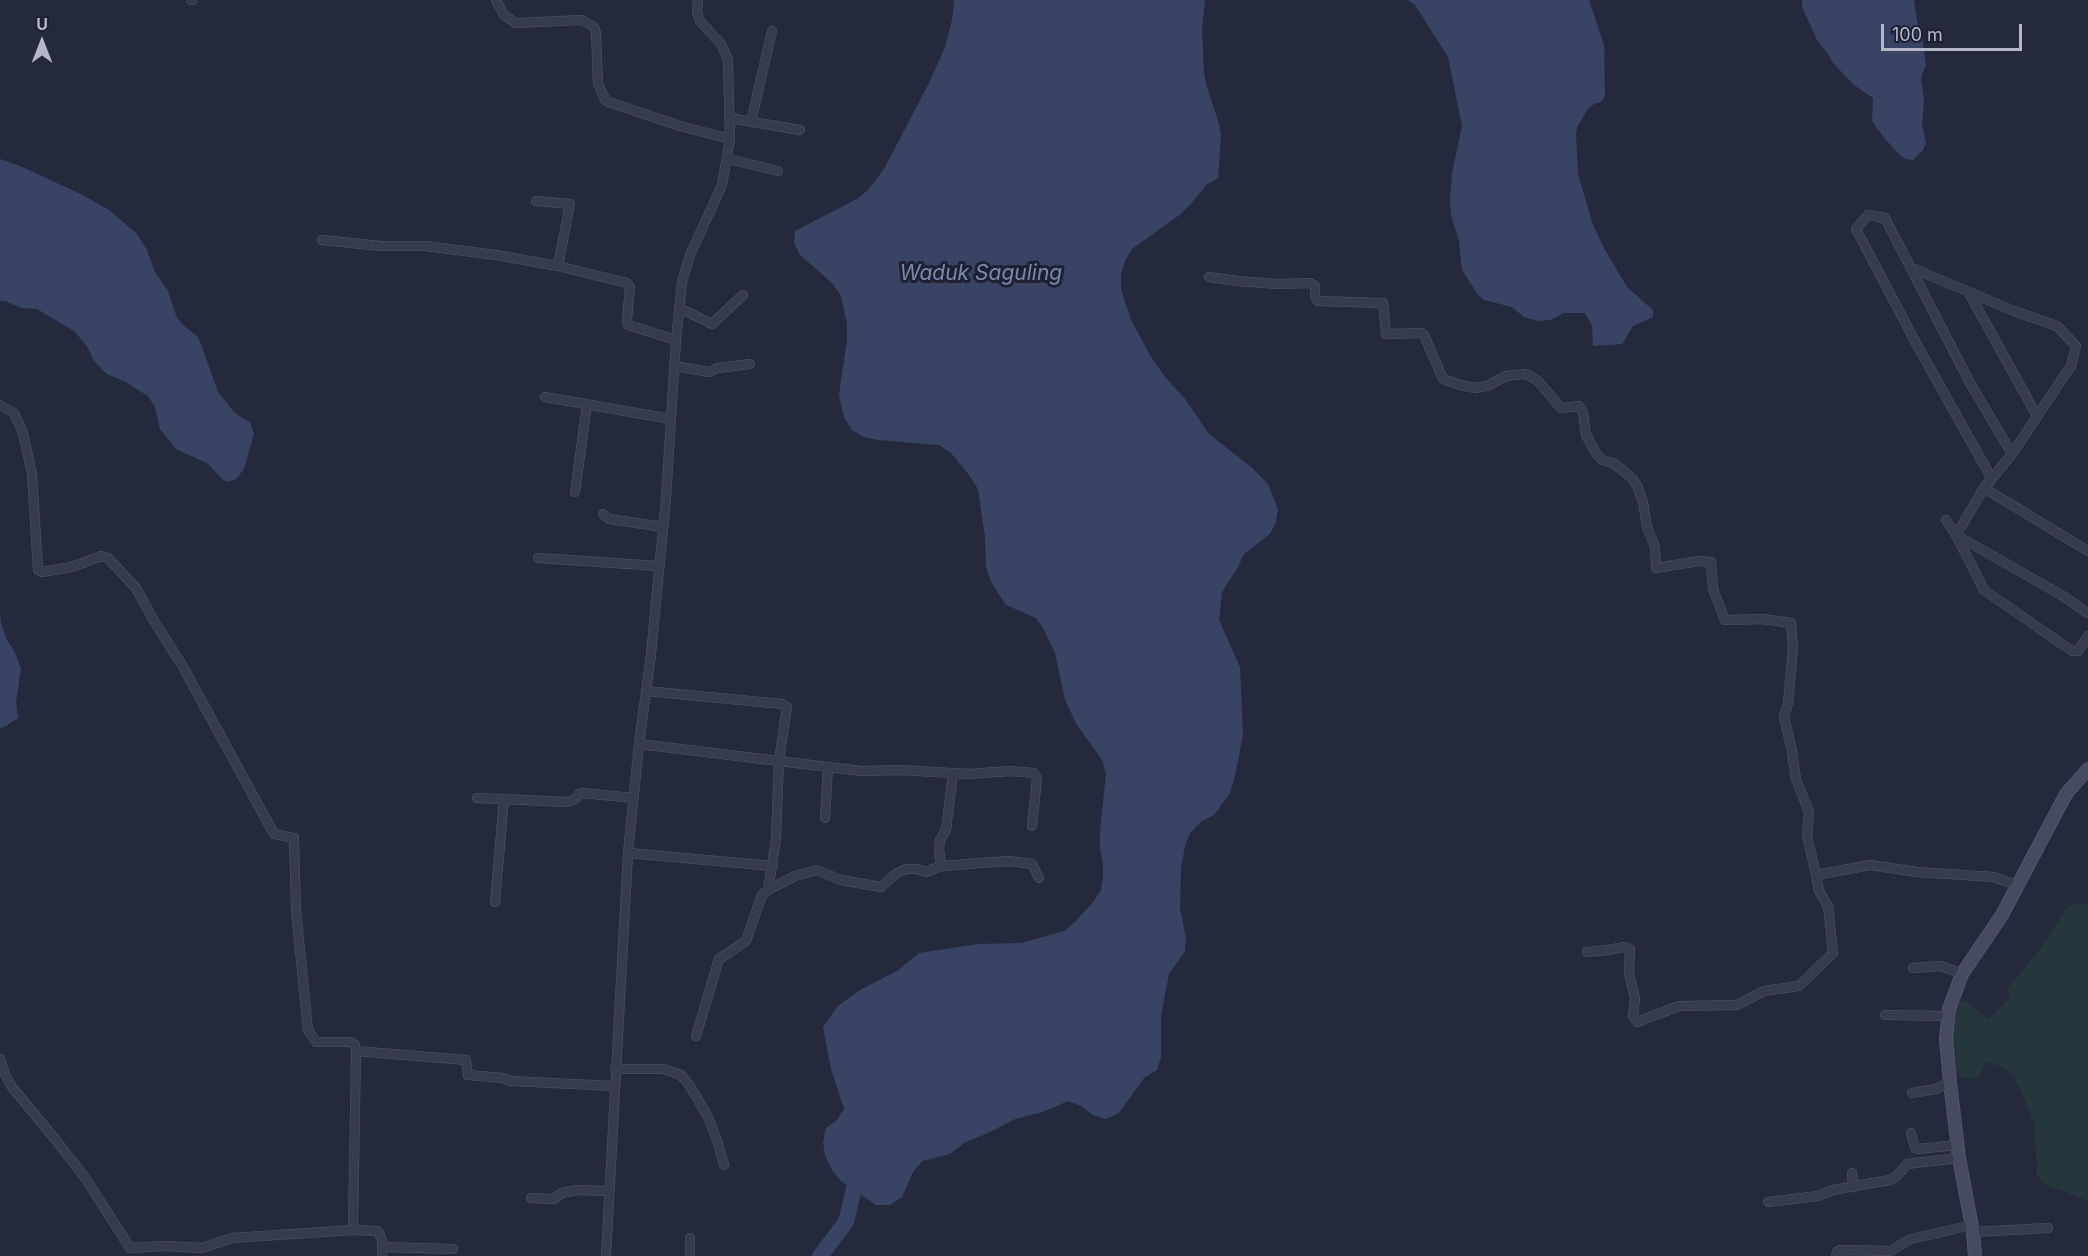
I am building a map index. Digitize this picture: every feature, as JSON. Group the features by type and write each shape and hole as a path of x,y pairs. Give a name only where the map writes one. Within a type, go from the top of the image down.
{"main road":[{"path":"1975,1256 1973,1228 1957,1145 1946,1039 1952,998 1962,974 2002,915 2066,794 2088,769"}],"street":[{"path":"496,0 504,15 516,23 582,20 594,27 598,84 606,101 680,126 730,138"},
{"path":"606,1256 628,853 663,527 676,340 685,267 717,198 728,159 730,138 729,60 721,44 700,21 697,12 698,0"},
{"path":"751,122 772,31"},
{"path":"729,118 800,130"},
{"path":"728,159 777,171"},
{"path":"537,201 570,204 558,266"},
{"path":"1992,479 1917,345 1856,229 1868,215 1885,218 1970,383 2012,454"},
{"path":"322,240 381,246 425,246 496,255 558,266 627,283 630,287 628,326 676,340"},
{"path":"1912,268 1969,293 2056,326 2076,346 2071,366 2012,454 1984,488 1956,534"},
{"path":"1209,277 1277,284 1310,283 1315,286 1315,297 1318,301 1383,303 1386,334 1424,335 1443,379 1460,385 1475,388 1487,386 1506,376 1524,374 1530,376 1538,381 1561,408 1579,406 1583,412 1586,435 1596,453 1633,479 1643,502 1647,527 1655,547 1656,568 1699,561 1711,562 1713,589 1725,620 1790,621 1793,648 1788,703 1784,717 1796,779 1809,812 1807,835 1819,891 1828,906 1833,953 1799,986 1764,991 1737,1005 1679,1006 1637,1022 1633,1016 1635,998 1629,973 1630,949 1624,947 1587,952"},
{"path":"1969,293 2037,416"},
{"path":"680,308 712,324 744,295"},
{"path":"674,366 710,372 718,368 750,364"},
{"path":"545,397 671,419"},
{"path":"0,405 14,413 23,433 32,474 38,570 42,572 72,567 101,556 108,558 136,588 182,665 274,834 294,838 296,910 308,1030 316,1042 351,1042 355,1045 356,1051 353,1230"},
{"path":"575,492 587,405"},
{"path":"1984,488 2088,551"},
{"path":"603,514 609,519 663,527"},
{"path":"1946,520 1956,534 1984,590 2072,651 2078,651 2088,636"},
{"path":"1956,534 2088,613"},
{"path":"538,558 659,566"},
{"path":"646,691 786,705 779,760 776,839 768,890"},
{"path":"639,744 861,771 900,770 953,773 1010,771 1036,774 1032,826"},
{"path":"825,818 828,767"},
{"path":"941,866 939,848 946,830 953,773"},
{"path":"477,798 568,802 583,793 633,798"},
{"path":"495,902 504,800"},
{"path":"628,853 773,866"},
{"path":"696,1036 719,959 744,943 762,895 795,876 817,870 841,880 880,887 897,873 906,869 926,872 941,866 1010,861 1029,863 1035,867 1039,878"},
{"path":"1816,875 1870,865 1917,872 1994,877 2016,885"},
{"path":"1913,968 1941,966 1962,974"},
{"path":"1885,1015 1948,1016"},
{"path":"356,1051 466,1060 468,1075 503,1078 511,1081 614,1086"},
{"path":"0,1059 12,1087 86,1179 130,1248 166,1246 201,1248 232,1238 353,1230 377,1231 382,1237 382,1251 453,1249"},
{"path":"615,1069 664,1069 681,1075 708,1117 724,1165"},
{"path":"1912,1093 1936,1089 1950,1082"},
{"path":"1911,1133 1915,1148 1918,1149 1957,1145"},
{"path":"1768,1202 1818,1196 1833,1190 1893,1179 1907,1164 1959,1158"},
{"path":"1852,1173 1853,1187"},
{"path":"531,1198 554,1199 562,1193 577,1190 609,1191"},
{"path":"1836,1256 1840,1250 1890,1251 1911,1239 1973,1228 2048,1228"},
{"path":"690,1238 690,1256"}],"shaded area":[{"path":"2076,903 2088,905 2088,1201 2044,1184 2037,1176 2034,1122 2015,1078 2003,1067 1986,1062 1979,1077 1973,1079 1960,1077 1954,1070 1952,1048 1953,1010 1959,1002 1965,1001 1989,1019 2011,997 2006,990 2038,952 2068,906"}],"water":[{"name":"Waduk Saguling","path":"954,0 1205,0 1202,29 1204,72 1221,137 1218,178 1206,185 1178,216 1132,249 1121,274 1121,289 1131,320 1151,357 1185,399 1209,434 1251,467 1268,484 1278,509 1276,522 1270,534 1244,554 1222,592 1219,620 1240,667 1243,735 1230,793 1214,815 1201,822 1190,833 1185,846 1181,868 1180,909 1186,938 1185,951 1169,974 1161,1016 1161,1057 1157,1070 1144,1078 1119,1113 1106,1119 1093,1115 1081,1106 1068,1101 1043,1112 1015,1119 964,1143 950,1154 922,1161 913,1172 902,1197 890,1205 876,1205 841,1181 832,1170 825,1155 823,1142 826,1128 837,1120 844,1109 831,1069 823,1027 838,1006 860,990 897,971 919,953 978,944 1021,943 1064,931 1094,901 1101,890 1103,876 1100,831 1106,774 1102,760 1077,725 1065,700 1055,653 1043,628 1036,618 1006,605 991,582 986,567 985,537 978,489 951,453 939,445 878,440 864,437 852,430 844,417 839,395 847,340 847,324 841,296 832,283 800,255 794,243 795,231 857,199 868,190 884,169 945,47"},
{"path":"1408,0 1589,0 1604,45 1605,96 1601,102 1588,109 1577,127 1578,174 1593,225 1604,248 1627,287 1653,310 1653,317 1633,326 1622,344 1593,346 1592,326 1585,313 1564,313 1551,320 1537,321 1524,317 1512,307 1484,300 1478,295 1462,270 1459,241 1451,215 1450,199 1452,173 1462,126 1448,57 1415,5"},
{"path":"1802,0 1914,0 1926,65 1921,77 1924,101 1922,123 1926,143 1923,150 1913,160 1900,155 1872,121 1873,98 1854,85 1833,63 1817,40 1802,7"},
{"path":"0,159 83,195 109,210 136,233 146,248 155,272 168,291 177,318 197,336 218,392 234,412 250,422 254,434 244,469 236,479 228,482 223,480 207,463 176,449 160,429 155,407 148,396 124,381 107,374 94,361 87,346 74,331 37,309 22,308 0,301"},
{"path":"0,613 6,638 21,668 16,702 18,718 0,728"}],"waterway":[{"path":"820,1256 846,1222 857,1176 861,1170"}]}
